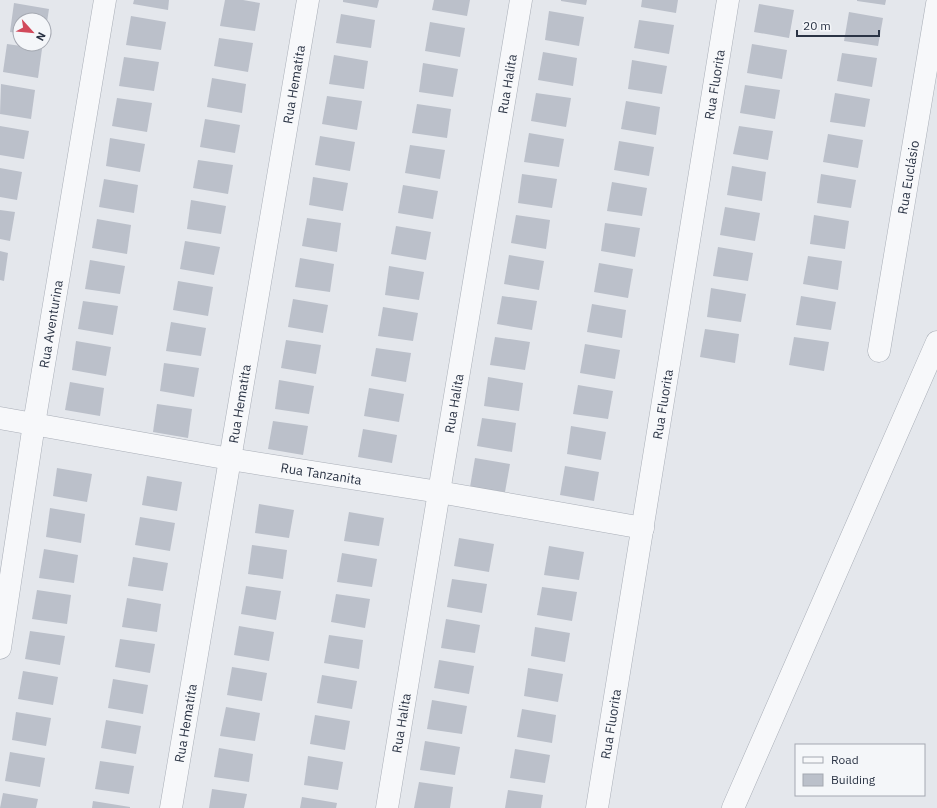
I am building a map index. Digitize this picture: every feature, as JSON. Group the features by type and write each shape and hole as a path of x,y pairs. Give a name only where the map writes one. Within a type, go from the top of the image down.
{"street":[{"name":"Rua Aventurina","path":"0,648 34,424 105,0"},
{"name":"Rua Hematita","path":"171,808 308,0"},
{"name":"Rua Halita","path":"387,808 522,0"},
{"name":"Rua Fluorita","path":"597,808 728,0"},
{"name":"Rua Euclásio","path":"879,351 937,4"},
{"path":"733,808 937,342"},
{"name":"Rua Tanzanita","path":"0,418 230,459 439,492 643,528"}],"building":[{"path":"134,0 169,0 168,10 133,4"},
{"path":"225,0 243,0 260,3 255,31 220,26"},
{"path":"343,0 379,0 377,8 343,2"},
{"path":"434,0 470,0 467,16 432,10"},
{"path":"561,0 587,0 586,5"},
{"path":"642,0 678,0 676,13 641,7"},
{"path":"857,0 886,0 885,5"},
{"path":"14,3 49,9 49,12 13,12"},
{"path":"759,4 794,10 789,38 754,32"},
{"path":"549,11 584,17 579,46 545,40"},
{"path":"849,12 883,18 878,46 844,41"},
{"path":"341,14 375,20 371,48 336,43"},
{"path":"131,16 166,22 161,50 126,45"},
{"path":"12,18 12,32 10,32"},
{"path":"639,20 674,25 669,54 634,48"},
{"path":"430,22 465,28 460,57 425,51"},
{"path":"219,38 253,43 248,72 214,66"},
{"path":"7,44 12,45 12,52 42,52 38,78 3,72"},
{"path":"752,44 787,50 782,79 747,73"},
{"path":"543,52 577,58 573,86 538,80"},
{"path":"842,53 877,58 872,87 837,81"},
{"path":"334,55 368,61 364,89 329,84"},
{"path":"124,57 159,62 154,91 119,86"},
{"path":"632,60 667,66 662,94 628,89"},
{"path":"423,63 458,69 453,97 419,92"},
{"path":"212,78 246,84 242,113 207,107"},
{"path":"1,84 35,90 31,119 0,114"},
{"path":"745,85 780,90 775,119 740,113"},
{"path":"536,93 571,98 566,127 531,121"},
{"path":"835,93 870,99 865,127 830,122"},
{"path":"327,96 362,101 357,130 322,124"},
{"path":"117,98 152,103 147,132 112,126"},
{"path":"626,101 660,107 656,135 621,129"},
{"path":"417,104 451,109 447,138 412,133"},
{"path":"205,119 240,125 235,153 200,147"},
{"path":"0,126 29,131 24,159 0,155"},
{"path":"739,126 773,131 768,160 733,154"},
{"path":"529,133 564,139 559,167 524,162"},
{"path":"828,134 863,140 858,168 823,162"},
{"path":"320,136 355,142 350,171 315,165"},
{"path":"110,138 145,144 140,172 106,166"},
{"path":"619,141 654,147 649,176 614,170"},
{"path":"410,145 445,150 440,179 405,173"},
{"path":"198,160 233,165 228,194 193,188"},
{"path":"732,166 766,172 762,201 727,195"},
{"path":"0,168 22,172 17,200 0,197"},
{"path":"522,174 557,179 552,208 518,203"},
{"path":"821,174 856,180 851,208 817,203"},
{"path":"313,177 348,183 343,211 309,205"},
{"path":"104,179 138,185 134,213 99,207"},
{"path":"612,182 647,188 642,216 607,211"},
{"path":"403,185 438,191 433,219 398,213"},
{"path":"191,200 226,206 221,234 187,229"},
{"path":"725,207 760,213 755,241 720,235"},
{"path":"0,210 15,212 10,241 0,239"},
{"path":"516,215 550,220 546,249 511,243"},
{"path":"814,215 849,221 845,249 810,244"},
{"path":"307,218 341,223 337,252 302,246"},
{"path":"97,219 131,225 127,254 92,248"},
{"path":"605,223 640,228 635,257 601,251"},
{"path":"396,226 431,232 426,260 391,254"},
{"path":"185,241 220,247 214,275 180,269"},
{"path":"718,247 753,253 748,281 713,276"},
{"path":"0,251 8,253 4,281 0,280"},
{"path":"509,255 544,261 539,290 504,284"},
{"path":"808,256 842,261 838,290 803,284"},
{"path":"300,258 334,264 330,292 295,287"},
{"path":"90,260 125,266 120,294 85,289"},
{"path":"599,263 633,269 628,298 594,292"},
{"path":"389,266 424,272 419,300 385,295"},
{"path":"178,281 213,287 208,316 173,310"},
{"path":"711,288 746,294 741,322 707,317"},
{"path":"502,296 537,301 532,330 497,324"},
{"path":"801,296 836,302 831,330 796,325"},
{"path":"293,299 328,305 323,333 288,327"},
{"path":"83,301 118,306 113,335 78,329"},
{"path":"592,304 626,310 622,338 587,332"},
{"path":"383,307 418,313 413,341 378,336"},
{"path":"171,322 206,328 201,356 166,351"},
{"path":"705,329 739,334 735,363 700,357"},
{"path":"495,337 530,342 525,370 490,365"},
{"path":"794,337 829,342 824,371 789,365"},
{"path":"286,340 321,345 316,374 281,368"},
{"path":"76,341 111,347 106,376 72,370"},
{"path":"585,344 620,350 615,379 580,373"},
{"path":"376,348 411,353 406,382 371,376"},
{"path":"164,363 199,368 194,397 160,391"},
{"path":"488,377 523,383 519,411 484,406"},
{"path":"279,380 314,386 309,414 275,409"},
{"path":"70,382 104,388 100,416 65,410"},
{"path":"578,385 613,391 608,419 573,414"},
{"path":"369,388 404,394 399,422 364,416"},
{"path":"157,404 192,409 188,438 153,432"},
{"path":"482,418 516,423 512,452 477,446"},
{"path":"273,421 308,426 303,455 268,449"},
{"path":"571,426 606,432 601,460 567,454"},
{"path":"363,429 397,435 392,463 358,457"},
{"path":"475,458 510,464 505,492 470,487"},
{"path":"565,466 599,472 594,501 560,495"},
{"path":"57,468 92,474 87,502 53,496"},
{"path":"147,476 182,482 177,511 142,505"},
{"path":"259,504 294,510 289,538 255,533"},
{"path":"50,508 85,514 81,543 46,537"},
{"path":"349,512 384,518 379,546 344,541"},
{"path":"140,517 175,523 170,551 135,545"},
{"path":"459,538 494,544 489,572 454,566"},
{"path":"252,545 287,550 283,579 248,574"},
{"path":"549,546 584,552 579,580 544,575"},
{"path":"44,549 78,555 74,583 39,578"},
{"path":"342,553 377,559 372,587 337,582"},
{"path":"133,557 168,563 163,591 128,586"},
{"path":"452,579 487,584 482,613 447,607"},
{"path":"246,586 281,591 276,620 241,614"},
{"path":"542,587 577,592 572,621 537,615"},
{"path":"37,590 71,595 67,624 32,619"},
{"path":"336,594 370,599 365,628 331,622"},
{"path":"127,598 161,604 157,632 122,627"},
{"path":"446,619 480,625 475,653 441,648"},
{"path":"239,626 274,632 269,661 234,655"},
{"path":"535,627 570,633 565,662 531,656"},
{"path":"30,631 65,636 60,665 25,659"},
{"path":"329,635 363,640 359,669 324,663"},
{"path":"120,639 155,644 150,673 115,667"},
{"path":"439,660 474,666 469,694 434,688"},
{"path":"232,667 267,673 262,701 227,695"},
{"path":"528,668 563,674 558,702 524,696"},
{"path":"23,671 58,677 53,705 18,699"},
{"path":"322,675 357,681 352,709 317,703"},
{"path":"113,679 148,685 143,714 108,708"},
{"path":"432,700 467,706 462,734 427,729"},
{"path":"226,707 260,713 255,741 220,736"},
{"path":"522,709 556,715 552,743 517,737"},
{"path":"16,712 51,718 46,746 12,740"},
{"path":"315,715 350,721 345,750 310,744"},
{"path":"106,720 141,726 136,754 101,748"},
{"path":"425,741 460,747 455,775 420,770"},
{"path":"219,748 253,754 249,782 214,777"},
{"path":"515,749 550,755 545,783 510,778"},
{"path":"10,752 45,758 40,787 5,781"},
{"path":"308,756 343,762 338,790 304,785"},
{"path":"100,761 134,766 129,794 95,789"},
{"path":"419,782 453,787 450,808 414,808"},
{"path":"212,789 247,794 244,808 209,808"},
{"path":"508,790 543,795 541,808 505,808"},
{"path":"3,793 38,799 36,808 0,808"},
{"path":"302,797 337,803 336,808 300,808"},
{"path":"93,801 130,807 130,808 92,808"}]}
